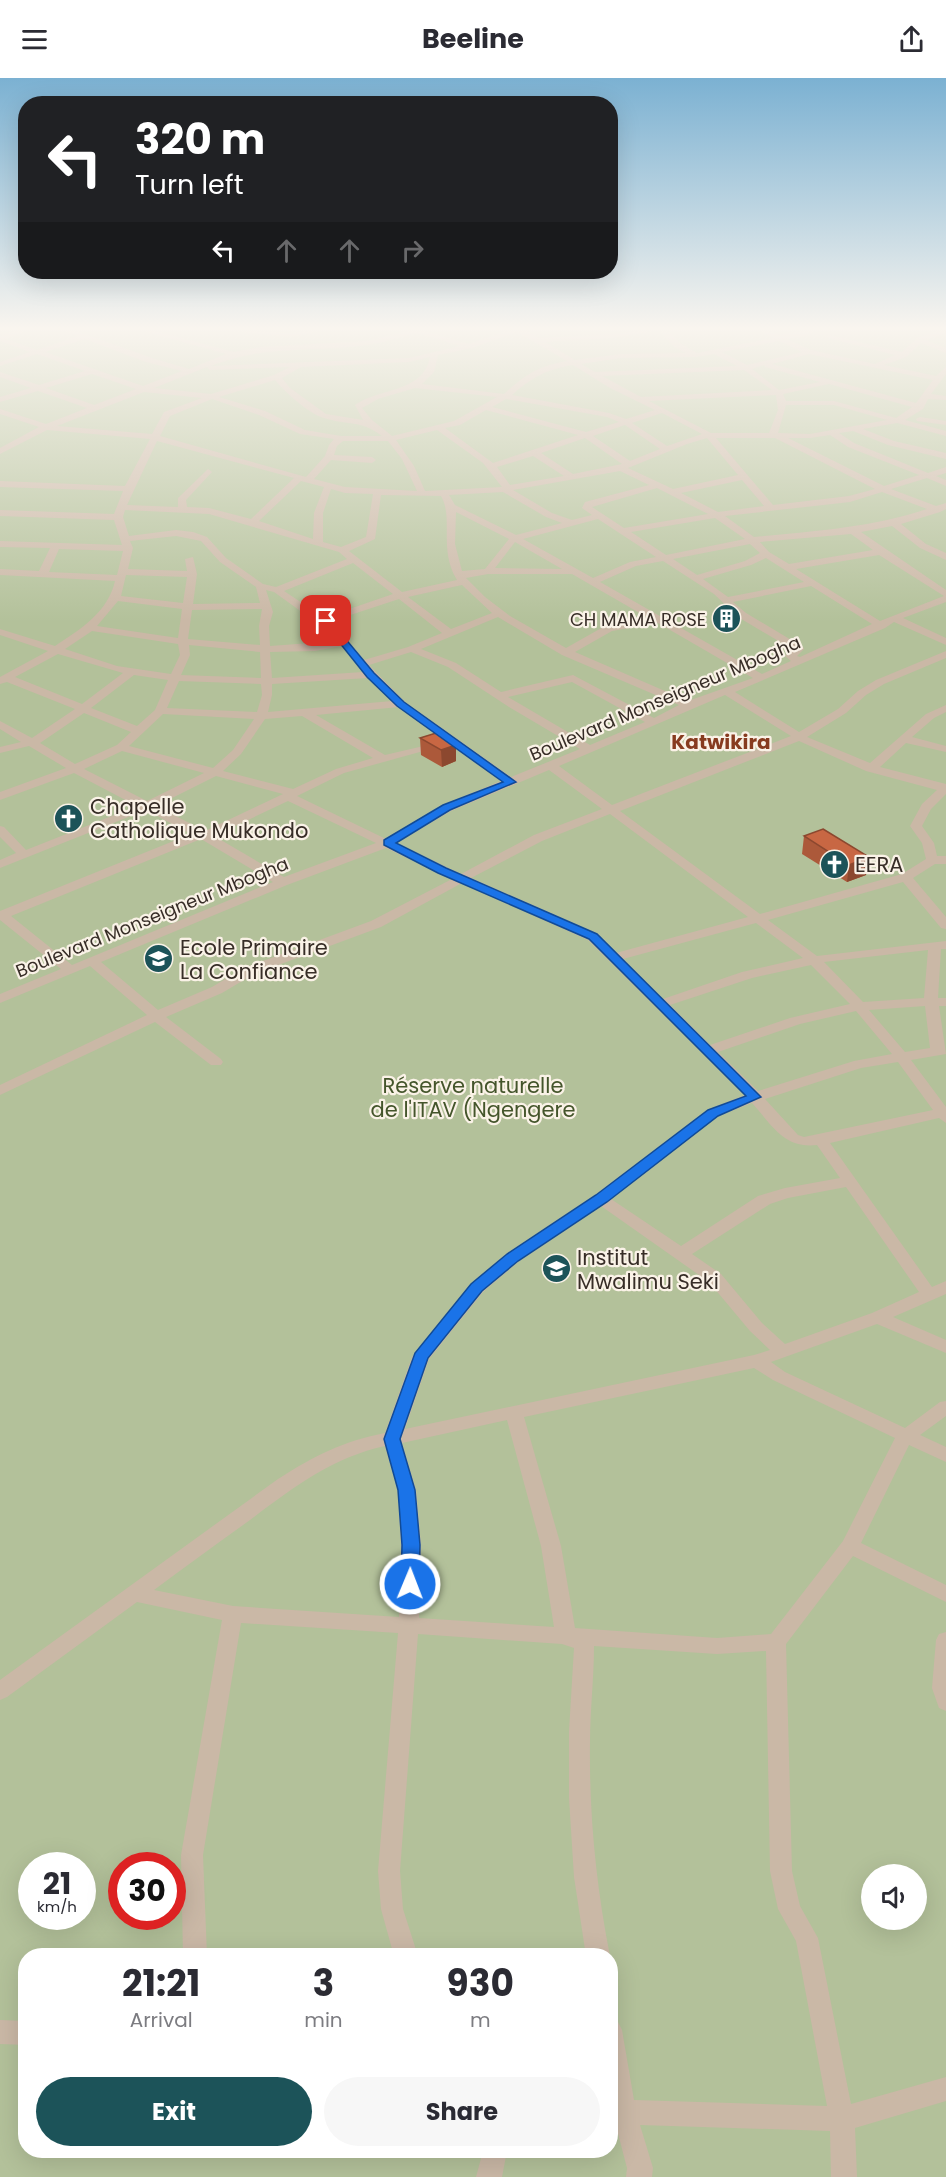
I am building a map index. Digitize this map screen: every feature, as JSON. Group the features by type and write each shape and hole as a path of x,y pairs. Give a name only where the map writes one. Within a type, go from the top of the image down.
{"street":[{"path":"43,426 154,437 303,479 378,494 444,494 573,478 625,466 665,449 709,435 834,434 871,426"},
{"path":"4,680 90,628 116,598 126,544 118,517 128,489 160,426"},
{"path":"290,426 303,432 341,438 390,439 446,426"},
{"path":"373,426 390,439 413,469 422,494"},
{"path":"553,426 586,435 655,486 673,492 716,515 755,540 766,554 881,626"},
{"path":"490,468 611,426"},
{"path":"631,426 665,449"},
{"path":"692,426 709,435 770,508"},
{"path":"773,434 775,426"},
{"path":"915,426 946,434"},
{"path":"0,451 46,427"},
{"path":"439,428 460,440 503,478 506,488 549,515 571,524"},
{"path":"856,429 891,443 946,456"},
{"path":"773,434 885,490 943,510"},
{"path":"834,434 851,445 946,483"},
{"path":"253,522 329,458 333,446 341,438"},
{"path":"0,444 10,444"},
{"path":"536,453 573,478"},
{"path":"329,458 372,460"},
{"path":"624,531 716,515 849,499 946,470"},
{"path":"183,508 181,500 208,472"},
{"path":"673,492 742,477"},
{"path":"0,484 128,489"},
{"path":"318,543 316,519 320,502 330,485"},
{"path":"655,486 588,504 587,508 667,558 727,600 742,615 799,649 790,656 800,661"},
{"path":"342,550 370,539 378,494"},
{"path":"444,494 452,507 486,522 656,621 762,678"},
{"path":"122,507 183,508 209,511 253,522 342,550 398,596 449,633"},
{"path":"452,507 448,532 462,579 500,613 566,653 688,705"},
{"path":"592,582 633,564 755,540 854,531 943,510"},
{"path":"0,513 118,517"},
{"path":"488,571 513,539 599,516"},
{"path":"894,523 923,546 946,557"},
{"path":"854,531 946,597"},
{"path":"0,544 55,546 126,544 176,533 195,535 212,545 223,560 260,586 276,590 309,613 326,621 371,675 401,704 449,741 510,782"},
{"path":"43,573 53,556 55,546"},
{"path":"788,567 881,552"},
{"path":"695,578 748,563 766,554"},
{"path":"0,796 75,769 121,747 160,711 185,655 183,641 192,574 190,559"},
{"path":"276,590 352,560"},
{"path":"326,621 398,596 488,571 571,572"},
{"path":"0,572 192,574"},
{"path":"727,600 813,583"},
{"path":"0,864 147,806 216,771 237,752 262,716 267,695 264,626 268,612 264,606 260,586"},
{"name":"Boulevard Monseigneur Mbogha","path":"0,999 283,882 388,843 447,808 654,722 688,705 762,678 946,597"},
{"path":"116,598 189,608 264,606"},
{"path":"362,664 412,649 500,613"},
{"path":"894,618 944,639"},
{"path":"566,653 609,628 656,621"},
{"path":"90,628 183,641 264,647 307,648 345,643"},
{"path":"0,632 130,673 175,678 267,681 371,675"},
{"path":"412,649 452,664 500,696 589,749"},
{"path":"0,1091 156,1016 217,990 249,971 376,924 460,877 538,838 799,737 842,711 862,693 880,682 946,654"},
{"path":"0,750 34,742 130,673"},
{"path":"500,696 573,678 654,722"},
{"path":"4,680 84,708 139,731"},
{"path":"727,692 767,714 799,737 870,769 946,788"},
{"path":"160,711 262,716 401,704"},
{"path":"870,769 905,739 943,712"},
{"path":"305,713 383,759"},
{"path":"0,724 34,742 75,769 203,835 283,882"},
{"path":"905,739 946,749"},
{"path":"69,969 1,915 203,835 340,771 449,741"},
{"path":"121,747 216,771 290,795 460,877 587,933 615,957 793,1138 803,1142 821,1140 945,1114 858,1005 814,960 552,765"},
{"path":"932,860 928,843 916,826 926,807 946,788"},
{"path":"0,830 23,854"},
{"path":"615,957 906,877 932,860 946,860"},
{"path":"906,877 946,925"},
{"path":"404,1948 392,1909 389,1871 409,1624 411,1545 406,1490 392,1439 420,1357 477,1288 512,1258 602,1198 713,1113 755,1097 859,1064 941,1051 931,1001 941,945 876,950 814,960 747,975 660,1004"},
{"path":"91,960 156,1016 216,1062"},
{"path":"707,1052 760,1030 858,1005 946,1002"},
{"path":"821,1140 927,1293"},
{"path":"682,1253 764,1200 785,1193 850,1181"},
{"path":"602,1198 715,1278 756,1327 783,1352"},
{"path":"0,1691 285,1484 324,1459 355,1446 757,1360 878,1317 927,1293 946,1287"},
{"path":"878,1317 946,1347"},
{"path":"757,1360 779,1376 904,1438 946,1455"},
{"path":"844,2177 842,2119 807,1938 789,1909 781,1871 776,1642 850,1546 904,1438 946,1407"},
{"path":"514,1412 551,1546 566,1637"},
{"path":"850,1546 946,1594"},
{"path":"135,1594 233,1614 717,1646 776,1642"},
{"path":"195,1948 192,1855 233,1614"},
{"path":"566,1637 584,1643 579,1742 580,1828 585,1894 596,1948"},
{"path":"946,1640 942,1688 946,1702"},
{"path":"0,2032 18,2033"},
{"path":"618,2110 842,2119 946,2089"},
{"path":"618,2113 640,2168 639,2177"},
{"path":"489,2177 493,2158"}],"green space":[{"name":"Réserve naturelle de l'ITAV (Ngengere","path":"0,426 946,426 946,2177 0,2177"}],"building":[{"path":"436,733 456,745 441,750 420,738"},
{"path":"823,829 869,857 849,865 804,836"}],"place":[{"name":"CH MAMA ROSE","path":"727,619"},
{"name":"Chapelle Catholique Mukondo","path":"69,818"},
{"name":"EERA","path":"834,864"},
{"name":"Ecole Primaire La Confiance","path":"159,959"},
{"name":"Institut Mwalimu Seki","path":"556,1269"}],"district":[{"name":"Katwikira","path":"721,742"}],"route":[{"path":"326,621 371,675 401,704 449,741 510,782 447,808 388,843 442,870 593,937 755,1097 713,1113 602,1198 512,1258 477,1288 420,1357 392,1439 406,1490 411,1545 410,1584"}]}
